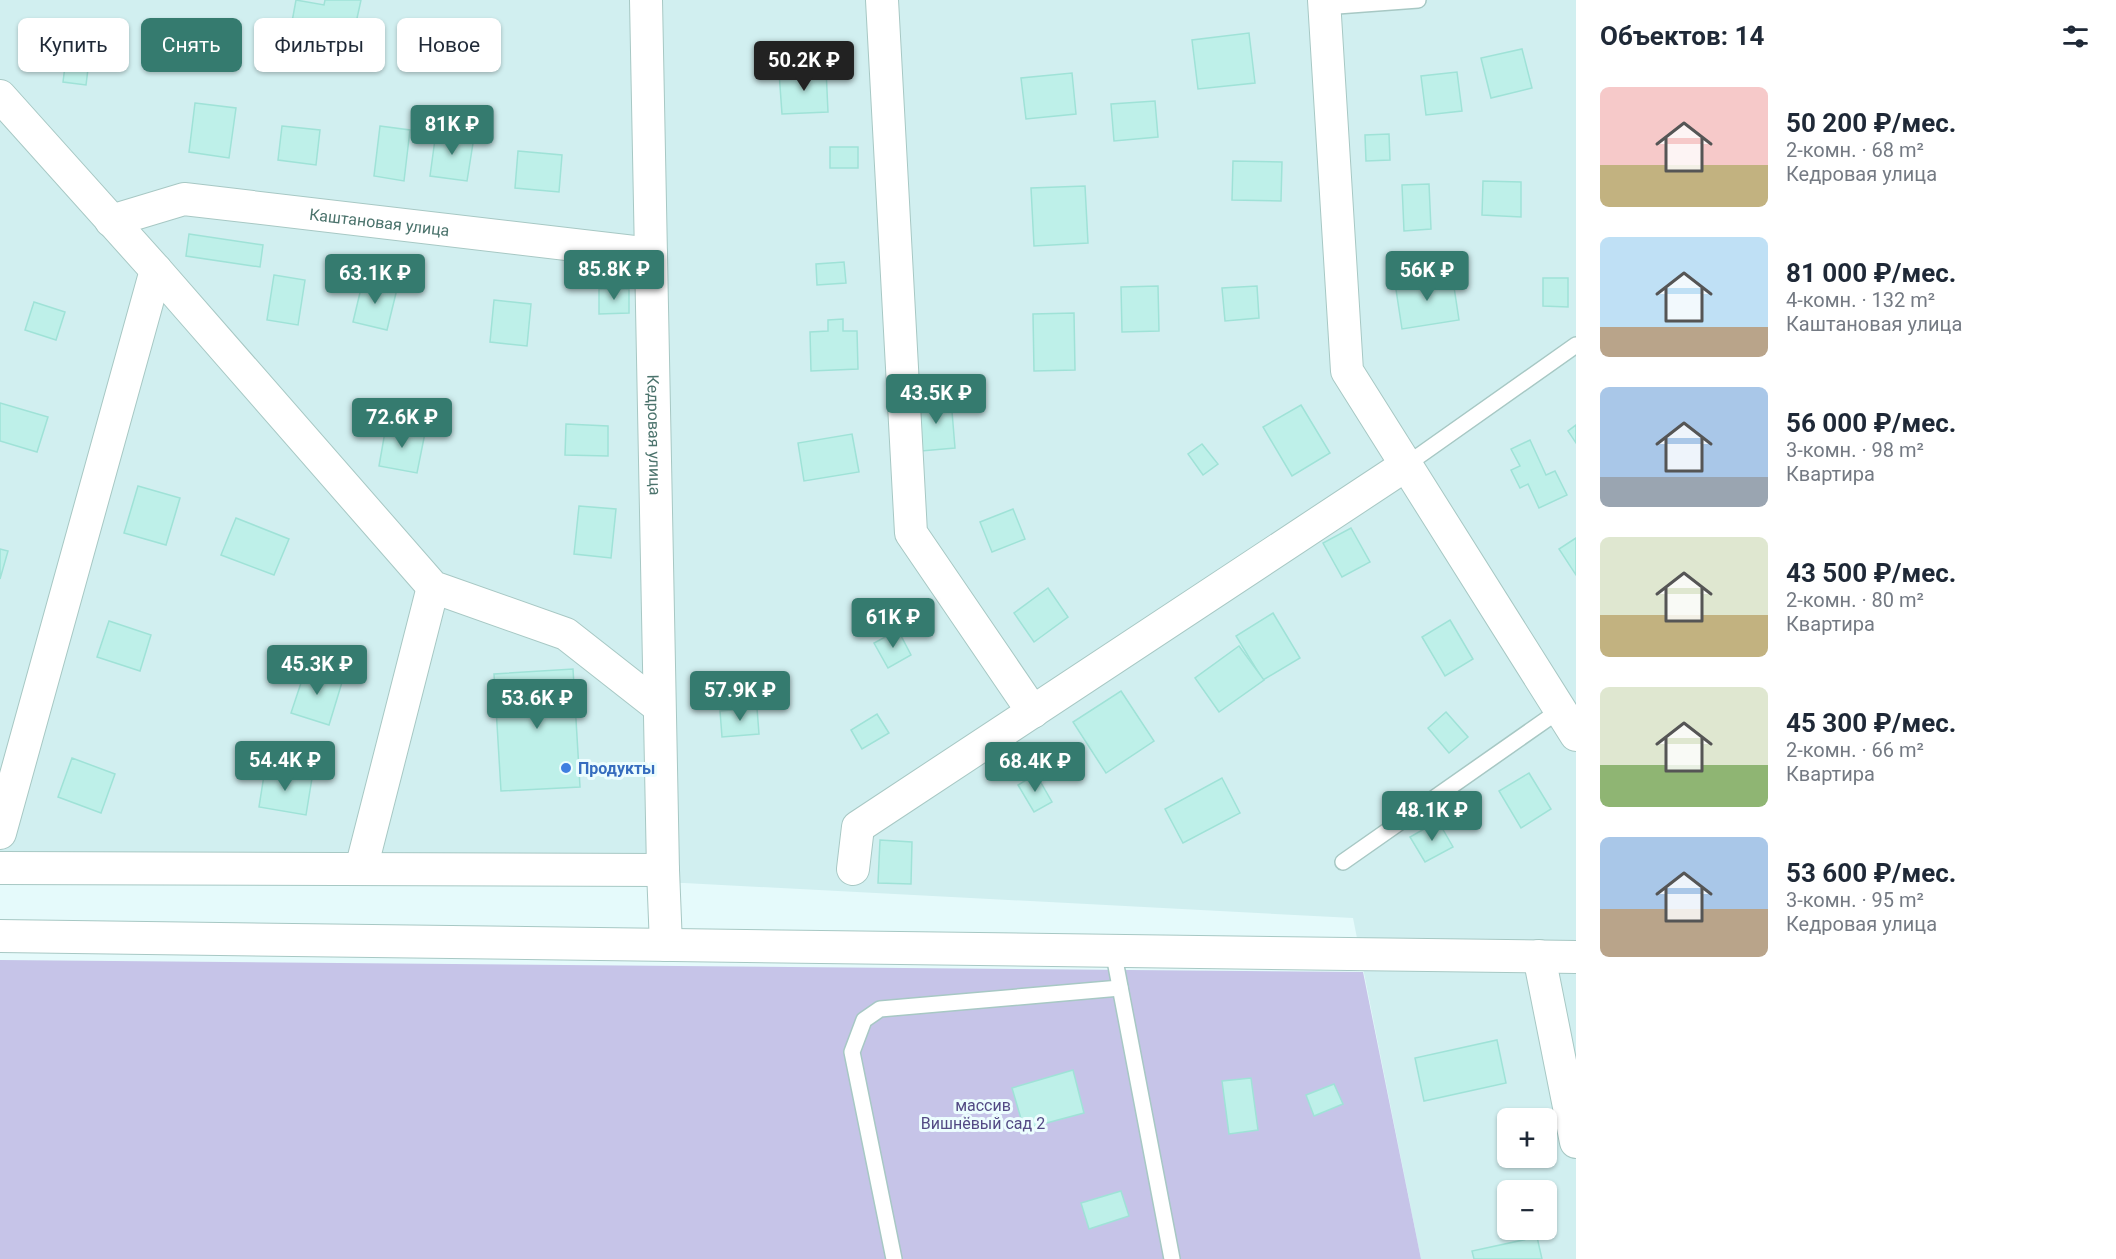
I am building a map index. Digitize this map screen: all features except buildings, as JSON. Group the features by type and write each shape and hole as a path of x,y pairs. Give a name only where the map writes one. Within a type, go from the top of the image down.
{"street":[{"name":"Кедровая улица","path":"646,0 659,707 666,945"},
{"path":"882,0 911,533 1033,712"},
{"path":"1324,4 1347,371 1568,723"},
{"path":"0,96 156,270 433,587 566,634 659,707"},
{"name":"Каштановая улица","path":"111,221 184,199 651,254"},
{"path":"0,833 156,270"},
{"path":"853,870 858,827 1406,465"},
{"path":"361,869 433,587"},
{"path":"0,868 663,870"},
{"path":"0,936 1576,957"},
{"path":"1539,956 1576,1142"}],"lane":[{"path":"1324,4 1418,0"},
{"path":"1406,465 1576,345"},
{"path":"1343,862 1568,723"},
{"path":"1113,951 1172,1259"},
{"path":"894,1259 852,1052 864,1020 880,1009 1120,988"}],"shaded area":[{"path":"0,0 1576,0 1576,1259 1421,1259 1353,918 684,883 0,877"}],"green space":[{"name":"массив Вишнёвый сад 2","path":"0,960 1363,972 1421,1259 0,1259"}],"place":[{"name":"Продукты","path":"566,768"}]}
